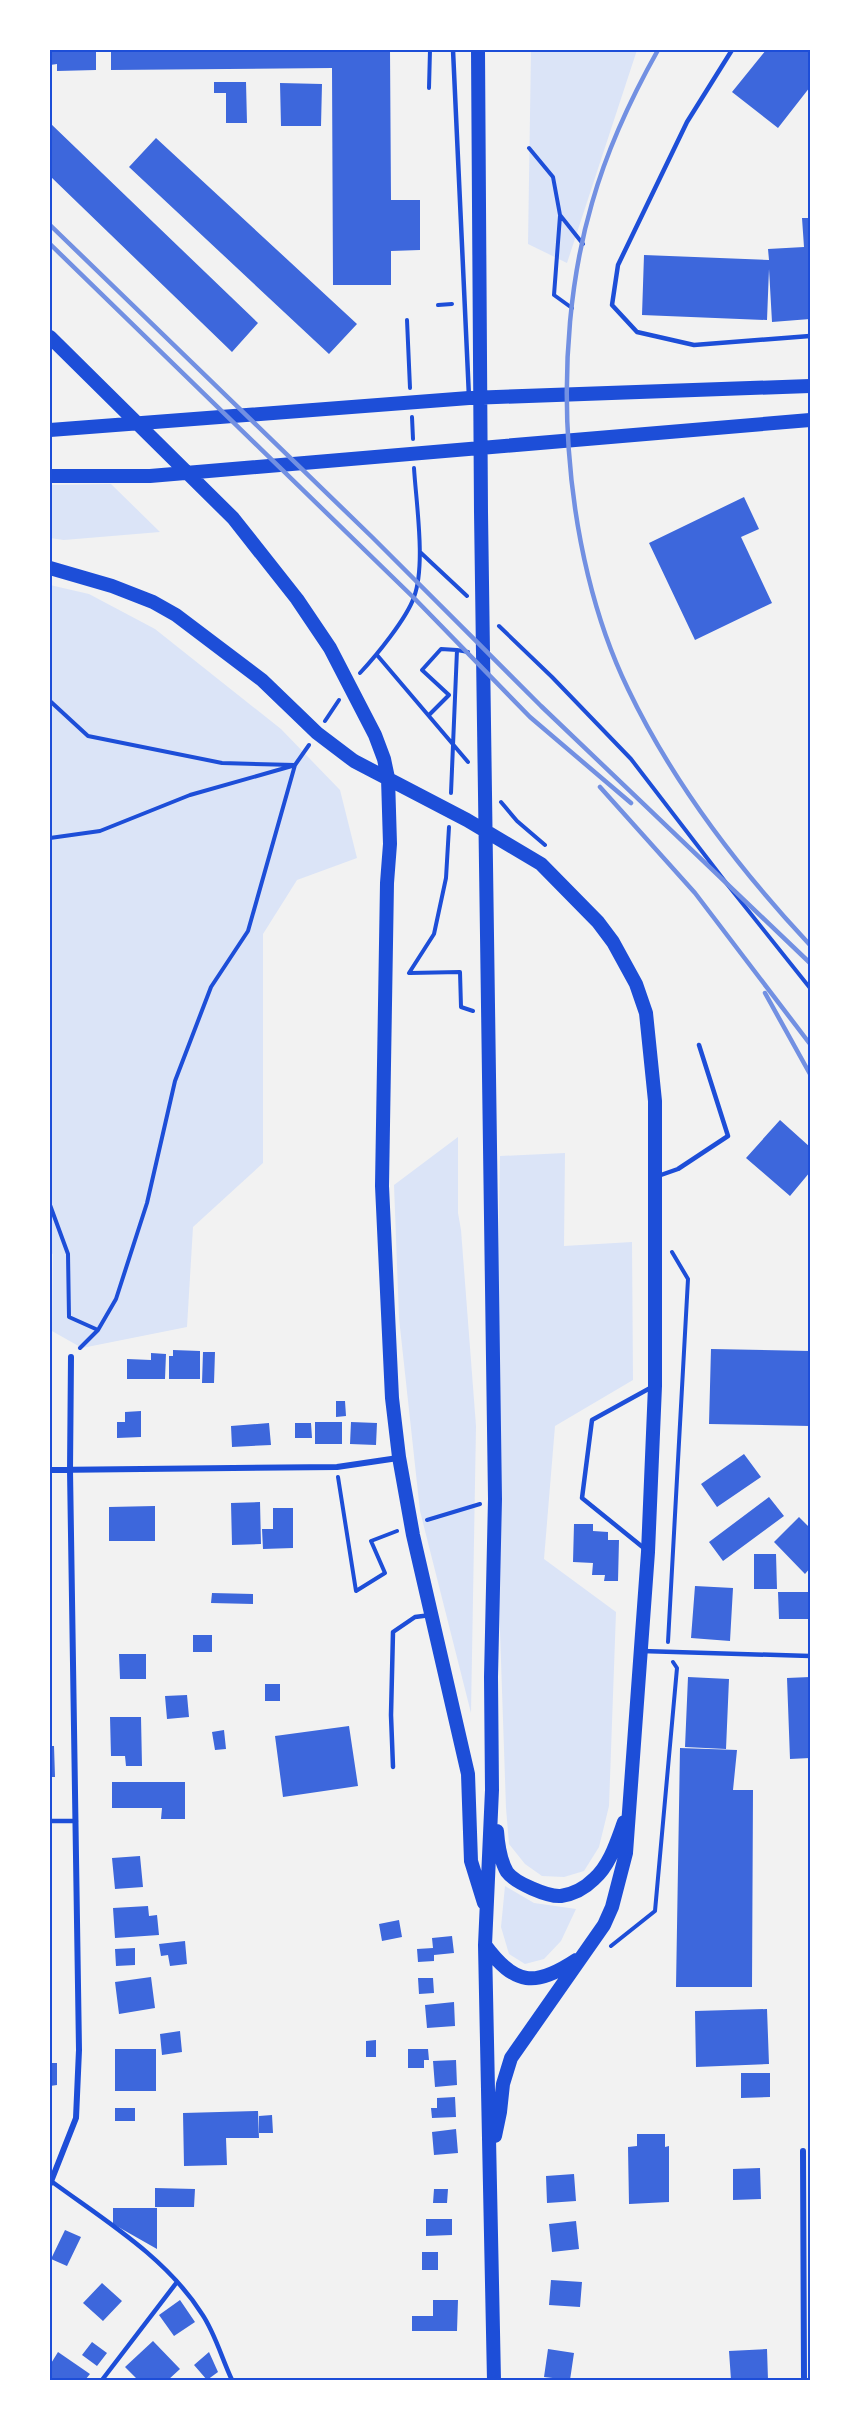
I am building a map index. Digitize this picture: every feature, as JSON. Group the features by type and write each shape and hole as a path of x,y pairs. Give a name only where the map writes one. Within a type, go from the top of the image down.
{"main road":[{"path":"478,50 483,655 495,1499 491,1677 492,1790 485,1945 494,2380"},
{"path":"50,338 233,518 292,591 330,648 375,735 388,778 390,844 387,883 382,1186 389,1359 399,1457 413,1535 468,1774 471,1861 487,1913"},
{"path":"50,430 469,398 810,386"},
{"path":"50,476 150,476 810,420"},
{"path":"50,568 112,586 153,602 176,615 262,680 317,734 354,761 511,844 541,864 587,909 614,942 636,984 646,1012 655,1101 655,1386 642,1651 626,1853 612,1907 604,1925 511,2058 503,2084 500,2112 490,2157"},
{"path":"492,1790 499,1849 508,1873 532,1888 559,1896 577,1892 595,1879 615,1846 631,1803"},
{"path":"485,1945 499,1964 515,1975 532,1980 558,1972 585,1954"}],"street":[{"path":"50,2183 76,2118 79,2050 70,1470 71,1357"},
{"path":"50,1470 337,1467 399,1457"},
{"path":"803,2151 804,2380"}],"lane":[{"path":"453,50 469,398"},
{"path":"732,50 687,122 618,265 612,305 638,332 694,345 810,336"},
{"path":"655,1177 678,1169 728,1136 699,1045"},
{"path":"648,1552 582,1498 592,1420 655,1386"},
{"path":"393,1767 391,1715 393,1632 415,1617 433,1615"},
{"path":"642,1651 810,1656"},
{"path":"50,1821 76,1821"},
{"path":"50,2183 143,2249 177,2282 203,2314 232,2380"},
{"path":"102,2380 177,2282"}],"path":[{"path":"429,88 430,50"},
{"path":"529,148 553,177 560,215 554,295 572,308"},
{"path":"560,215 583,244"},
{"path":"438,305 452,304"},
{"path":"398,624 414,598 420,552 416,503"},
{"path":"420,552 469,598"},
{"path":"494,622 552,676 631,759 810,988"},
{"path":"429,715 449,695 422,670 441,649 483,655"},
{"path":"450,799 457,650"},
{"path":"377,655 473,768"},
{"path":"50,700 88,736 222,763 295,765"},
{"path":"50,838 100,831 190,795 295,765"},
{"path":"71,1357 98,1330 116,1299 147,1203 175,1081 211,987 248,931 295,765"},
{"path":"495,794 517,821 549,849"},
{"path":"449,821 446,878 434,934 409,973 460,972 461,1007"},
{"path":"50,1205 68,1254 69,1317 98,1330"},
{"path":"605,1951 656,1911 677,1668 667,1652 688,1279 672,1253 672,1241"},
{"path":"337,1467 356,1591 385,1573 371,1541"},
{"path":"440,1515 495,1499"}],"shaded area":[{"path":"531,50 637,50 567,263 528,244"},
{"path":"111,484 160,532 64,540 50,538 50,485"},
{"path":"50,585 89,594 155,629 281,729 340,790 357,858 297,880 263,934 263,1163 193,1227 187,1327 82,1348 52,1331"},
{"path":"458,1137 458,1213 476,1426 471,1713 420,1511 399,1318 394,1185"},
{"path":"565,1153 564,1246 632,1242 633,1380 555,1426 544,1559 616,1612 609,1806 599,1847 584,1871 564,1877 542,1876 525,1864 509,1844 494,1455 500,1156"},
{"path":"505,1886 534,1903 576,1909 561,1941 544,1959 525,1964 509,1954 501,1927"}],"building":[{"path":"50,50 96,50 96,70 57,71 57,64 50,65"},
{"path":"111,50 390,50 391,200 420,200 420,250 391,251 391,285 333,285 332,68 111,70"},
{"path":"766,50 810,50 810,87 778,128 732,92"},
{"path":"214,82 246,82 247,123 226,123 226,93 214,93"},
{"path":"280,83 322,84 321,126 281,126"},
{"path":"50,123 258,323 232,352 50,176"},
{"path":"156,138 357,324 329,354 129,167"},
{"path":"802,218 810,218 810,319 772,322 769,269 767,320 642,315 644,255 769,260 768,249 804,247"},
{"path":"744,497 759,529 741,537 772,603 695,640 649,543"},
{"path":"780,1120 810,1147 810,1172 790,1196 746,1158"},
{"path":"711,1349 810,1351 810,1426 709,1424"},
{"path":"173,1350 200,1351 200,1379 169,1379 169,1356 173,1356"},
{"path":"203,1352 215,1352 214,1383 202,1383"},
{"path":"151,1353 166,1354 165,1379 127,1379 127,1359 151,1360"},
{"path":"336,1401 345,1401 346,1416 336,1417"},
{"path":"141,1411 141,1437 117,1438 117,1422 125,1422 125,1412"},
{"path":"315,1422 342,1422 342,1444 315,1444"},
{"path":"351,1422 377,1423 376,1445 350,1444"},
{"path":"269,1423 271,1445 232,1447 231,1426"},
{"path":"295,1423 311,1423 312,1438 295,1438"},
{"path":"744,1454 761,1477 717,1507 701,1484"},
{"path":"769,1497 784,1516 723,1561 709,1542"},
{"path":"260,1502 261,1544 232,1545 231,1503"},
{"path":"155,1506 155,1541 109,1541 109,1507"},
{"path":"273,1508 293,1508 293,1548 263,1549 262,1529 273,1529"},
{"path":"799,1517 810,1528 810,1568 805,1574 774,1542"},
{"path":"574,1524 593,1524 593,1531 608,1532 608,1540 619,1540 618,1581 604,1581 605,1575 592,1575 593,1563 573,1562"},
{"path":"754,1554 776,1554 777,1589 754,1589"},
{"path":"695,1586 733,1588 730,1641 691,1638"},
{"path":"778,1592 810,1592 810,1619 779,1619"},
{"path":"212,1593 253,1594 253,1604 211,1603"},
{"path":"193,1635 212,1635 212,1652 193,1652"},
{"path":"119,1654 146,1654 146,1679 120,1679"},
{"path":"688,1677 729,1679 726,1749 685,1747"},
{"path":"810,1677 810,1758 790,1759 787,1678"},
{"path":"265,1684 280,1684 280,1701 265,1701"},
{"path":"187,1695 189,1717 167,1719 165,1696"},
{"path":"110,1717 141,1717 142,1766 126,1766 125,1756 111,1756"},
{"path":"349,1726 358,1786 283,1797 275,1736"},
{"path":"224,1730 226,1749 215,1750 212,1732"},
{"path":"50,1746 54,1746 55,1777 50,1777"},
{"path":"680,1748 737,1750 733,1790 753,1790 752,1987 676,1987"},
{"path":"112,1782 185,1782 185,1819 161,1819 162,1808 112,1808"},
{"path":"140,1856 143,1887 115,1889 112,1858"},
{"path":"148,1906 149,1916 157,1915 159,1935 115,1938 113,1908"},
{"path":"399,1920 402,1937 382,1941 379,1924"},
{"path":"452,1936 454,1953 434,1955 434,1961 418,1962 417,1949 433,1948 432,1938"},
{"path":"185,1941 187,1964 170,1966 168,1955 161,1956 159,1944"},
{"path":"135,1948 135,1965 116,1966 115,1949"},
{"path":"151,1977 155,2008 119,2014 115,1982"},
{"path":"418,1978 433,1978 434,1993 419,1994"},
{"path":"454,2002 455,2026 427,2028 425,2005"},
{"path":"767,2009 769,2064 696,2067 695,2011"},
{"path":"180,2031 182,2052 162,2055 160,2034"},
{"path":"376,2040 376,2057 366,2057 366,2041"},
{"path":"115,2049 156,2049 156,2091 115,2091"},
{"path":"408,2049 428,2049 429,2060 424,2060 424,2068 408,2068"},
{"path":"456,2060 457,2085 435,2087 433,2061"},
{"path":"50,2063 57,2063 57,2085 50,2086"},
{"path":"741,2073 770,2073 770,2097 741,2098"},
{"path":"455,2097 456,2117 432,2118 431,2108 437,2108 437,2098"},
{"path":"115,2108 135,2108 135,2121 115,2121"},
{"path":"258,2111 259,2138 226,2138 227,2165 184,2166 183,2113"},
{"path":"272,2115 273,2133 259,2133 259,2116"},
{"path":"456,2129 458,2153 434,2155 432,2132"},
{"path":"637,2134 665,2134 665,2147 669,2146 669,2202 629,2204 628,2147 637,2146"},
{"path":"760,2168 761,2199 733,2200 733,2169"},
{"path":"574,2174 576,2201 547,2203 546,2176"},
{"path":"155,2188 195,2189 194,2207 155,2207"},
{"path":"434,2189 448,2189 447,2203 433,2203"},
{"path":"113,2208 157,2208 157,2249 113,2224"},
{"path":"426,2219 452,2219 452,2235 426,2236"},
{"path":"576,2221 579,2249 552,2252 549,2224"},
{"path":"65,2230 81,2237 67,2266 51,2259"},
{"path":"422,2252 438,2252 438,2270 422,2270"},
{"path":"551,2280 582,2282 580,2307 549,2305"},
{"path":"102,2283 122,2301 103,2321 83,2303"},
{"path":"180,2300 195,2322 174,2336 159,2315"},
{"path":"433,2300 458,2300 457,2331 412,2331 412,2316 433,2316"},
{"path":"153,2341 180,2369 168,2380 138,2380 125,2367"},
{"path":"92,2342 107,2353 97,2366 82,2355"},
{"path":"548,2349 574,2353 570,2380 544,2377"},
{"path":"767,2349 768,2380 731,2380 729,2351"},
{"path":"58,2352 90,2374 85,2380 50,2379 50,2365"},
{"path":"209,2352 218,2372 207,2380 194,2365"}],"railway":[{"path":"658,50 612,144 592,203 578,260 570,322 567,385 569,449 576,513 588,576 605,635 646,724 665,758 709,824 758,886 810,945"},
{"path":"50,225 372,537 541,706 810,963"},
{"path":"50,244 414,598 530,717 631,803"},
{"path":"600,787 695,893 810,1044"},
{"path":"765,993 810,1074"}]}
